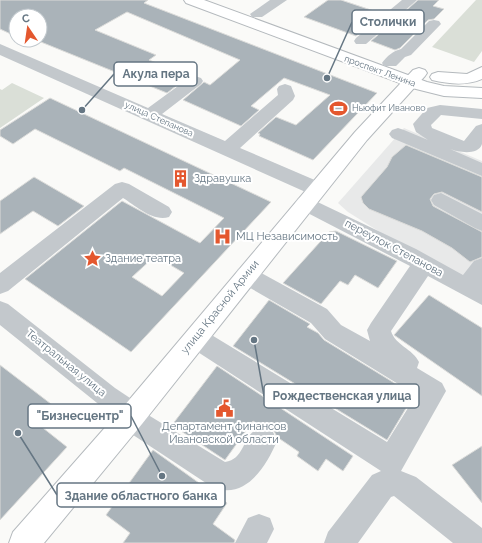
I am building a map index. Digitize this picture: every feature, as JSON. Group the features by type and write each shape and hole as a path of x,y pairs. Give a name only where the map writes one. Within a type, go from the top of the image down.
{"main road":[{"name":"проспект Ленина","path":"191,0 415,78 444,91 482,93"},
{"name":"проспект Ленина","path":"218,0 390,63 415,78 434,77 461,79 481,73"},
{"name":"улица Красной Армии","path":"24,543 196,338 361,136 415,78"}],"street":[{"path":"257,14 280,0"},
{"path":"360,41 410,0"},
{"path":"390,63 400,54 406,52 434,24"},
{"name":"улица Степанова","path":"0,49 227,149 311,196"},
{"path":"150,116 195,81"},
{"path":"227,149 287,96 286,89"},
{"path":"482,114 440,110 433,112 422,124 422,128 426,132 460,146 468,146 472,144 482,130"},
{"path":"398,134 482,170"},
{"path":"0,285 122,190 162,212"},
{"name":"переулок Степанова","path":"311,196 424,264 475,291"},
{"path":"441,200 482,223"},
{"path":"424,264 379,330 379,334 383,344 390,350 442,387"},
{"path":"475,291 482,267"},
{"path":"196,338 391,461 433,391 333,332 319,316 246,275"},
{"name":"Театральная улица","path":"0,311 131,416 222,477 236,475 244,469 263,441"},
{"path":"339,543 382,485 394,482 406,487 477,543"}],"shaded area":[{"path":"476,0 482,0 482,51 474,62 432,47"},
{"path":"12,83 44,98 0,128 0,89 2,90"},
{"path":"404,128 482,161 482,296 348,212 338,203"}],"building":[{"path":"0,0 148,0 144,3 377,93 313,160 259,136 260,134 258,133 276,117 296,125 330,95 284,78 251,106 259,110 241,126 183,100 204,82 210,85 240,60 127,12 95,30 156,55 149,60 189,76 167,93 48,45 48,8 8,8 8,33 0,29"},
{"path":"328,0 341,0 383,14 356,36 304,17"},
{"path":"418,0 439,0 433,6 444,9 434,19 428,20 400,48 395,50 371,41"},
{"path":"50,98 271,202 131,352 25,279 122,201 200,243 224,218 124,168 120,171 35,129 13,144 0,136 0,130","holes":["155,256 184,273 162,296 132,277"]},
{"path":"406,145 482,177 482,212 442,192 434,194 430,199 433,206 482,232 482,257 470,262 452,248 422,231 369,209 363,203 361,197 387,167 392,157"},
{"path":"34,177 84,206 58,226 33,211 0,234 0,201"},
{"path":"336,231 397,261 378,288 355,275 348,285 340,281 321,304 283,283 329,232"},
{"path":"429,295 482,328 482,396 394,335"},
{"path":"269,300 310,324 307,327 318,333 324,340 414,395 387,440 233,346"},
{"path":"0,365 55,407 38,424 67,447 0,520"},
{"name":"Департамент финансов Ивановской области","path":"217,366 353,456 343,471 326,459 318,471 297,456 299,452 277,437 274,431 262,427 253,421 225,460 172,425"},
{"path":"482,446 482,503 452,465"},
{"path":"153,450 227,503 213,524 235,540 234,543 123,543 130,533 106,515"}],"place":[{"name":"Столички","path":"327,78"},
{"name":"Ньюфит Иваново","path":"339,108"},
{"name":"Акула пера","path":"82,110"},
{"name":"Здравушка","path":"181,178"},
{"name":"МЦ Независимость","path":"223,236"},
{"name":"Здание театра","path":"92,258"},
{"name":"Рождественская улица","path":"254,340"},
{"name":"Департамент финансов Ивановской области","path":"224,408"},
{"name":"Здание областного банка","path":"18,433"},
{"name":"\"Бизнесцентр\"","path":"162,476"}]}
